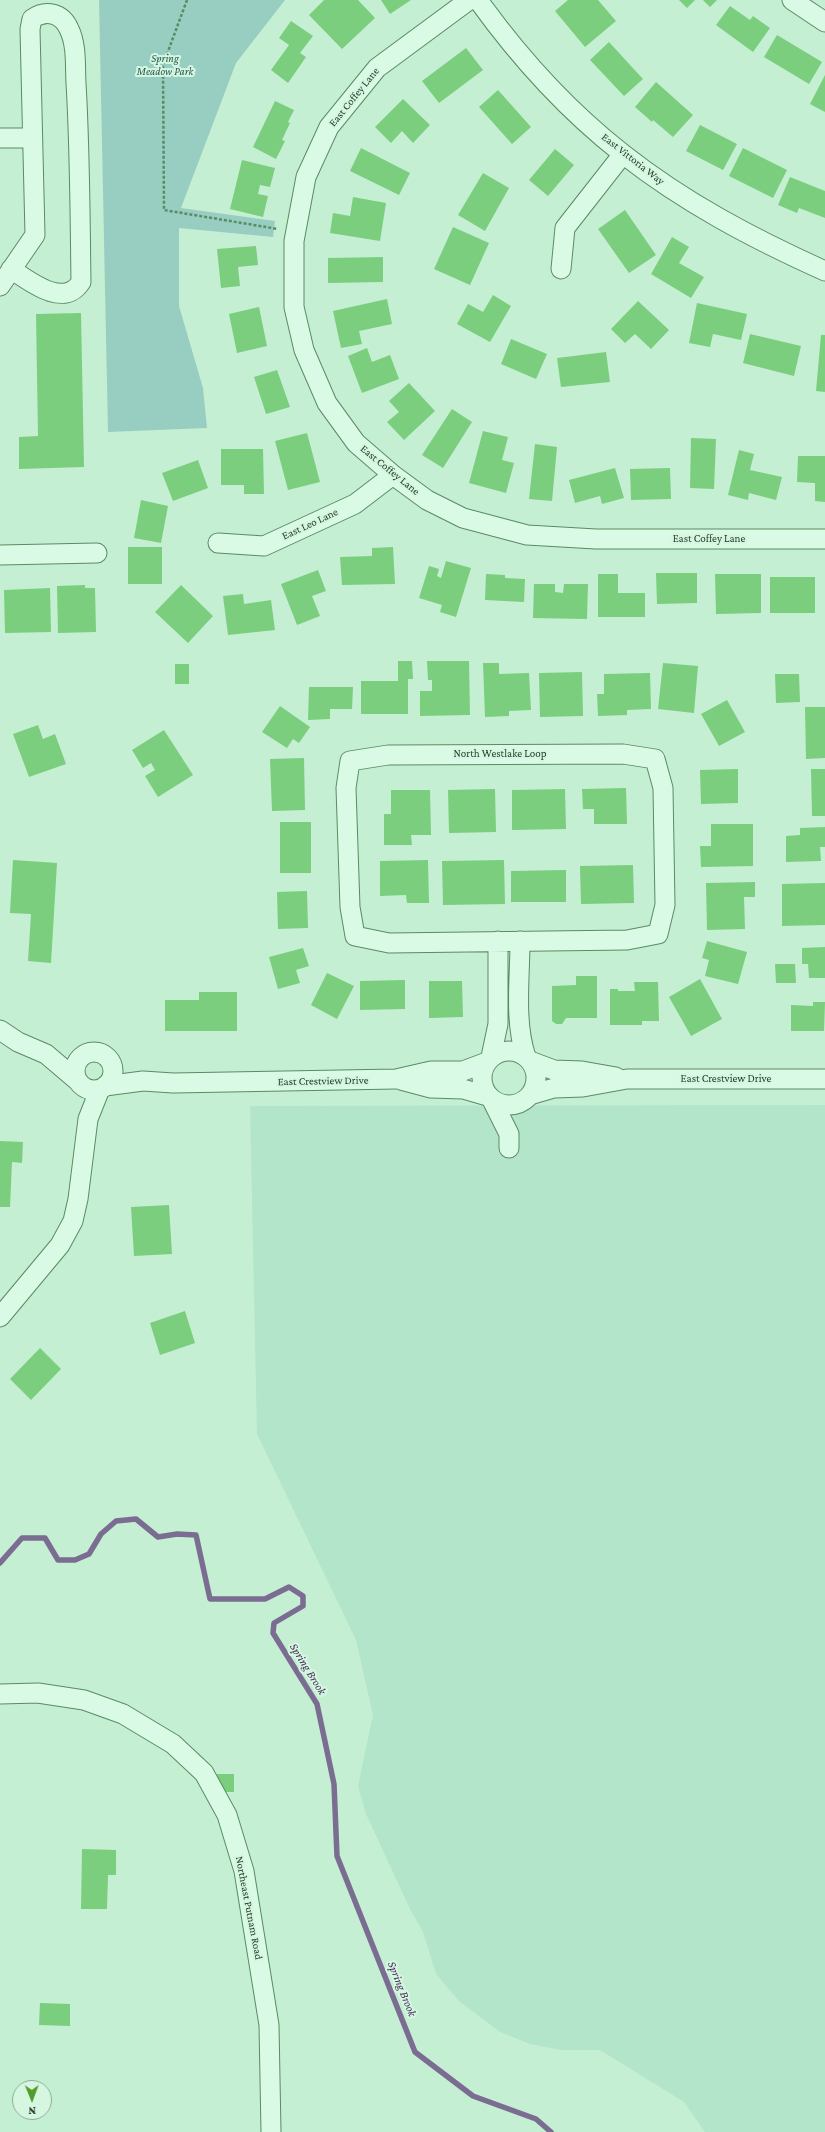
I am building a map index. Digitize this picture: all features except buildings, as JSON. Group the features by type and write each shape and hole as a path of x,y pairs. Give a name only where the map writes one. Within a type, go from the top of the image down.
{"street":[{"name":"East Coffey Lane","path":"469,0 377,68 329,127 306,177 294,241 294,307 304,350 327,403 356,442 393,475 427,500 463,518 527,536 596,539 825,539"},
{"name":"East Vittoria Way","path":"478,0 537,74 623,154 668,187 741,231 825,271"},
{"path":"792,0 825,22"},
{"path":"0,286 35,235 30,29 32,19 40,14 49,12 60,16 69,28 74,42 77,99 81,282 77,288 69,292 49,292 38,287 12,269"},
{"path":"0,138 32,138"},
{"path":"561,269 566,228 623,154"},
{"name":"East Leo Lane","path":"218,543 264,546 355,504 393,475"},
{"path":"0,555 97,553"},
{"name":"North Westlake Loop","path":"616,754 655,759 663,788 665,898 665,905 658,934 627,940 498,941 388,942 355,936 350,907 346,788 350,760 388,755 616,754"},
{"path":"498,941 498,1024 489,1059 481,1079 484,1091 489,1098 509,1141 536,1078 520,1040 520,941"},
{"path":"0,1030 18,1042 46,1054 92,1086"},
{"path":"489,1059 508,1051 528,1059"},
{"path":"92,1086 76,1077 76,1065 83,1056 88,1053 100,1053 109,1060 112,1065 144,1082"},
{"path":"46,1054 83,1056"},
{"name":"East Crestview Drive","path":"92,1086 144,1082 250,1082 396,1079 431,1071 463,1071 489,1059"},
{"name":"East Crestview Drive","path":"528,1059 554,1070 582,1071 627,1079 825,1079"},
{"path":"92,1086 112,1077 112,1065"},
{"name":"East Crestview Drive","path":"396,1079 431,1088 463,1089 489,1098"},
{"name":"East Crestview Drive","path":"528,1098 554,1088 583,1087 627,1079"},
{"path":"0,1317 60,1245 73,1221 78,1199 92,1086"},
{"path":"489,1098 503,1105 509,1106 528,1098"},
{"name":"Northeast Putnam Road","path":"0,1694 38,1693 84,1700 122,1714 173,1744 204,1773 227,1815 244,1871 269,2025 271,2132"}],"path":[{"path":"187,0 163,65 164,210 278,229"}],"green space":[{"name":"Spring Meadow Park","path":"99,0 285,0 236,63 181,208 275,221 273,237 179,228 179,306 203,388 207,428 108,432"},
{"path":"825,1105 825,2132 705,2132 684,2102 600,2050 561,2050 530,2044 500,2032 459,2001 436,1974 423,1932 410,1909 366,1814 358,1786 373,1715 356,1640 257,1434 250,1106"}],"waterway":[{"name":"Spring Brook","path":"0,1563 22,1538 45,1538 58,1560 75,1560 89,1554 101,1534 116,1521 136,1519 158,1537 177,1534 196,1535 210,1599 265,1599 289,1587 303,1596 303,1606 274,1623 273,1633 317,1704 334,1784 337,1856 415,2052 473,2096 536,2119 551,2132"}]}
